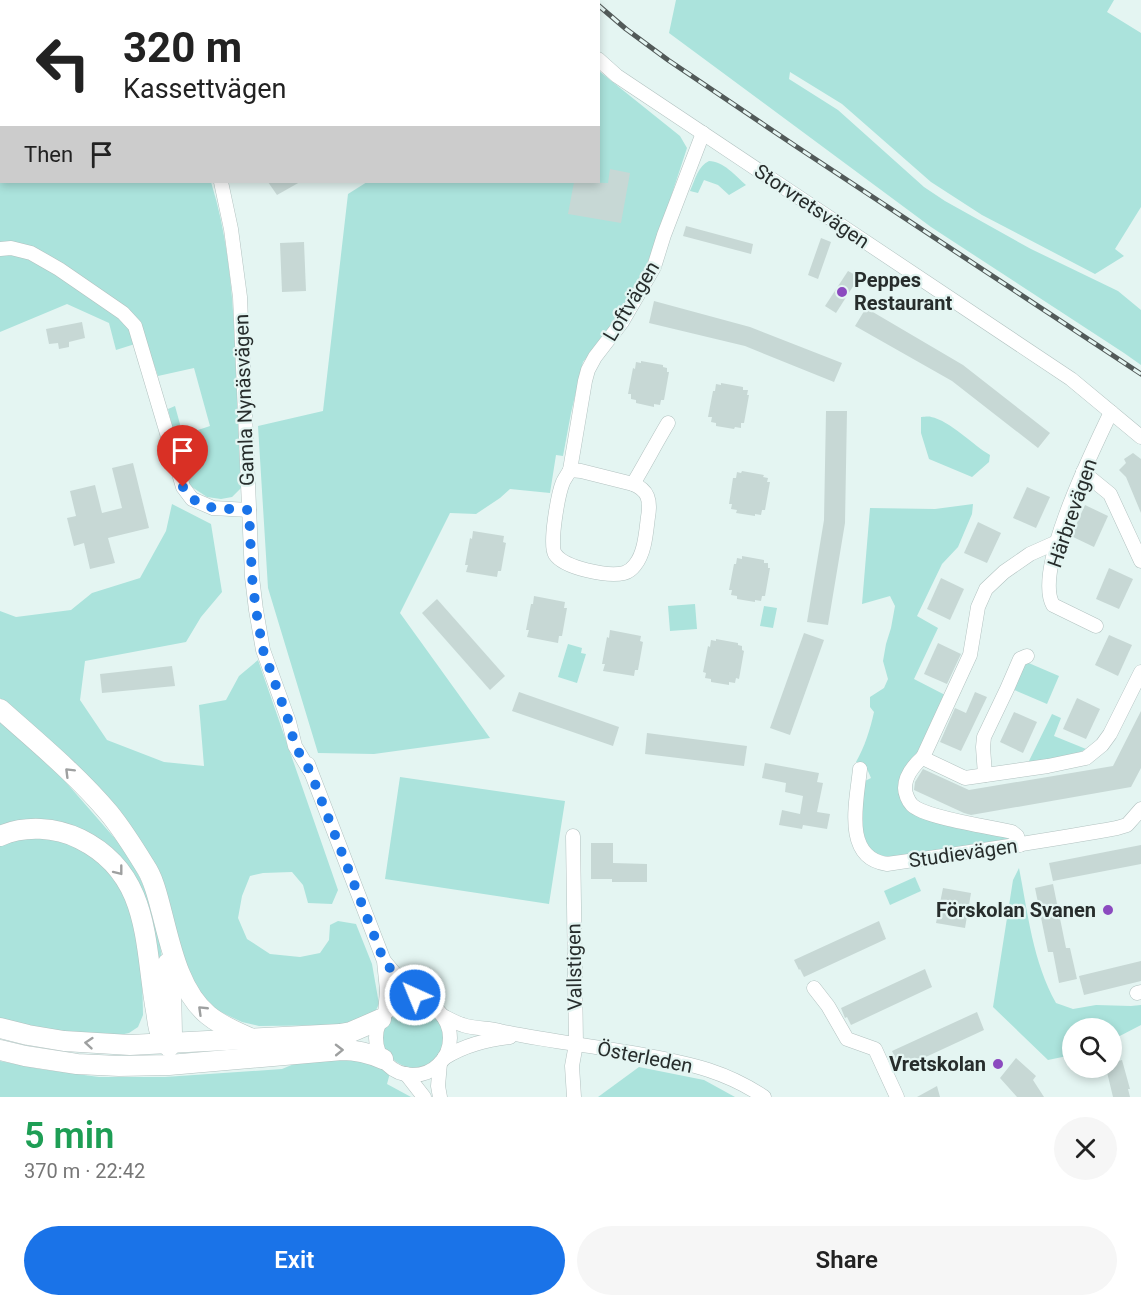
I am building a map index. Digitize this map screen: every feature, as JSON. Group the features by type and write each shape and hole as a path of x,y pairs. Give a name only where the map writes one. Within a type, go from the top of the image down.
{"highway":[{"path":"0,709 67,770 110,814 147,869 185,987 196,1004 209,1016 252,1039"},
{"path":"0,836 25,830 42,829 60,832 89,843 118,868 133,891 143,918 152,990 161,1036 168,1044"},
{"path":"163,919 171,987 172,1034 168,1044 170,1065"},
{"path":"130,1045 148,1025 152,990"},
{"path":"0,1028 64,1041 130,1045 168,1044 340,1034 351,1032 383,1016"},
{"path":"0,1050 78,1064 119,1066 170,1065 342,1050 370,1053 383,1059"}],"street":[{"name":"Storvretsvägen","path":"600,61 618,76 1071,379 1141,437"},
{"name":"Loftvägen","path":"633,483 642,488 648,499 649,513 641,556 636,565 621,574 598,572 571,566 555,554 552,547 557,507 563,482 570,470 588,370 595,357 622,322 654,267 703,133"},
{"name":"Gamla Nynäsvägen","path":"221,183 231,229 240,297 252,577 263,650 289,722 303,743 310,771 384,961 387,990 383,1016"},
{"path":"0,249 12,248 31,253 59,268 123,313 135,326 183,487 192,499 213,508 249,510"},
{"name":"Härbrevägen","path":"1096,626 1053,604 1050,599 1049,579 1057,542 1077,487 1112,412"},
{"path":"570,470 633,483 668,423"},
{"path":"1083,472 1110,494 1141,561"},
{"path":"1020,845 1017,836 1012,832 946,819 920,810 912,805 905,792 905,780 915,764 923,757 970,655 978,607 986,589 1004,572 1030,554 1057,542"},
{"path":"985,775 984,737 1020,659 1027,656"},
{"path":"923,757 965,778 1086,758 1110,735 1141,672"},
{"name":"Studievägen","path":"860,769 855,821 858,840 863,850 878,863 887,864 1020,845 1116,828 1127,825 1141,809"},
{"name":"Vallstigen","path":"573,836 576,1044 572,1066 573,1097"},
{"name":"Gamla Nynäsvägen","path":"384,961 406,987 428,1004"},
{"path":"814,988 848,1039 875,1049 897,1097"},
{"path":"440,1097 438,1086 442,1060 450,1040 448,1027 442,1016 428,1004 415,1001 403,1002 383,1016 376,1031 377,1046 383,1059 394,1070 417,1075 424,1073 442,1060"},
{"name":"Österleden","path":"442,1016 464,1026 691,1064 746,1085 764,1097"},
{"name":"Österleden","path":"442,1060 455,1051 481,1041 521,1036"},
{"path":"406,1074 424,1097"}],"shaded area":[{"path":"676,0 1114,0 1107,12 1141,33 1141,207 1115,249 1124,256 1095,274 982,215 931,182 842,104 790,72 789,79 838,110 924,187 945,201 1031,249 1118,291 1141,310 1141,365 931,227 669,33"},
{"path":"600,72 680,136 687,148 641,279 607,332 583,362 563,456 556,455 550,493 510,489 476,514 450,513 400,613 490,738 374,754 318,753 268,588 258,426 323,411 348,194 365,183 600,183"},
{"path":"709,161 724,166 746,185 729,195 718,185 704,180 698,193 690,191 699,170"},
{"path":"0,183 211,183 227,252 234,325 241,488 232,497 221,499 207,497 192,487 184,477 168,409 175,406 183,435 210,426 194,368 158,376 140,324 64,266 0,246"},
{"path":"9,252 28,257 56,274 129,326 135,344 116,350 109,323 67,304 0,332 0,255"},
{"path":"921,417 930,417 946,423 990,455 989,462 972,477 929,459 921,433"},
{"path":"172,504 211,524 222,592 201,617 186,642 85,661 80,700 107,740 164,762 204,766 199,705 226,700 239,676 258,660 338,890 332,904 308,903 303,885 292,872 250,876 242,896 238,918 247,939 270,954 300,957 320,953 329,940 330,925 338,921 356,924 372,964 379,1004 375,1012 352,1025 259,1026 242,1022 214,1009 204,1000 189,976 155,867 96,787 0,698 0,611 16,617 71,610 92,593 140,578 166,531"},
{"path":"973,504 972,514 958,547 942,564 917,616 938,628 914,679 947,696 902,798 1012,839 898,856 884,856 874,852 862,836 860,814 863,782 871,778 865,764 856,762 867,738 874,712 870,707 870,697 884,688 888,679 883,661 895,606 890,596 862,604 870,508 935,509"},
{"path":"695,604 697,629 670,631 668,606"},
{"path":"764,606 777,608 773,628 760,626"},
{"path":"568,644 582,648 581,653 586,654 577,683 558,677"},
{"path":"1024,661 1059,676 1047,704 1012,689"},
{"path":"1052,714 1061,718 1054,736 1086,749 1071,757 1028,763"},
{"path":"0,721 64,780 125,850 151,904 159,937 166,988 112,851 91,834 58,822 29,819 0,827"},
{"path":"400,777 565,801 549,904 385,879"},
{"path":"23,837 58,839 82,848 103,863 119,881 135,926 142,970 143,1015 138,1027 129,1033 115,1036 77,1034 0,1019 0,843"},
{"path":"1019,868 1037,954 1056,1003 1073,1009 1096,1005 1141,1005 1141,1025 1122,1035 1122,1018 1062,1018 1062,1057 1048,1060 993,1007 1013,880"},
{"path":"915,877 921,891 890,905 884,891"},
{"path":"404,1007 423,1010 438,1021 443,1028 444,1045 440,1055 426,1066 412,1068 400,1064 390,1056 384,1045 381,1033 383,1022 391,1013"},
{"path":"341,1055 381,1066 390,1073 387,1084 411,1097 0,1097 0,1061 99,1077 165,1077 282,1069 301,1061"},
{"path":"639,1067 704,1080 735,1097 598,1097"}],"building":[{"path":"610,169 630,173 621,223 568,214 574,183 608,183"},
{"path":"269,183 298,183 277,195"},
{"path":"686,226 753,244 751,254 683,236"},
{"path":"821,238 831,242 818,279 808,275"},
{"path":"304,242 306,291 282,292 280,243"},
{"name":"Peppes Restaurant","path":"848,271 859,277 836,313 825,306"},
{"path":"654,301 750,327 842,363 834,382 745,346 649,323"},
{"path":"866,308 963,365 1050,433 1038,448 952,381 855,326"},
{"path":"82,322 85,338 69,342 69,347 59,349 58,343 49,344 46,329"},
{"path":"641,361 663,365 669,372 664,400 661,400 660,405 654,404 654,407 636,403 636,400 631,399 631,394 628,394 633,368 635,369 636,362 641,363"},
{"path":"721,383 748,390 744,423 741,423 741,428 716,426 716,423 711,422 712,417 708,417 713,391 715,391 716,384 721,385"},
{"path":"826,411 847,411 845,523 828,625 807,622 824,520"},
{"path":"1133,453 1141,459 1141,513 1126,477 1119,470 1126,463 1124,459"},
{"path":"133,463 149,528 108,538 115,563 90,569 84,543 74,546 67,518 76,516 70,491 95,485 102,513 122,508 112,468"},
{"path":"737,472 764,475 763,477 768,478 767,482 770,482 765,510 762,510 761,515 736,513 737,510 731,509 732,504 729,504 733,478 736,478"},
{"path":"1027,487 1050,497 1036,528 1013,518"},
{"path":"1085,505 1108,516 1094,547 1071,536"},
{"path":"978,522 1001,533 987,563 964,553"},
{"path":"473,531 504,536 503,542 506,543 501,571 498,571 497,577 466,572 468,565 465,565"},
{"path":"742,556 764,560 764,563 768,563 768,568 770,568 765,596 762,596 761,601 737,599 737,596 731,595 732,590 729,590 734,564 737,558 742,559"},
{"path":"1109,568 1133,579 1119,609 1096,599"},
{"path":"941,578 964,589 950,620 927,609"},
{"path":"534,596 565,602 564,608 567,608 562,636 559,636 558,643 527,637 529,630 526,630"},
{"path":"437,599 505,676 490,690 422,613"},
{"path":"610,630 641,636 640,641 643,642 638,670 635,670 634,676 603,671 605,664 602,664"},
{"path":"804,633 824,640 790,735 770,728"},
{"path":"1109,635 1132,645 1118,676 1095,665"},
{"path":"716,639 738,643 742,646 744,651 739,679 736,678 735,683 729,682 729,685 711,682 711,679 705,678 706,673 703,672 708,646 710,647 711,640 716,641"},
{"path":"938,643 961,654 947,684 924,674"},
{"path":"172,666 175,686 102,693 100,674"},
{"path":"519,692 619,727 613,746 512,711"},
{"path":"975,692 987,697 961,751 940,742 955,708 966,713"},
{"path":"1077,698 1100,709 1086,739 1063,729"},
{"path":"1141,711 1141,768 1131,787 971,815 914,790 915,782 923,769 969,790 1113,766"},
{"path":"1014,712 1037,722 1023,753 1000,742"},
{"path":"647,733 747,746 744,766 645,754"},
{"path":"765,763 819,773 817,782 823,783 817,812 830,814 827,829 803,825 802,829 779,825 782,810 800,814 803,796 785,792 786,783 762,778"},
{"path":"591,843 613,843 613,863 647,864 647,882 612,882 612,879 591,879"},
{"path":"1141,845 1141,864 1053,881 1049,863"},
{"path":"1053,884 1066,948 1070,948 1077,979 1059,983 1053,952 1048,952 1035,888"},
{"path":"943,888 971,893 965,928 936,923"},
{"path":"879,921 886,939 804,977 799,970 794,960"},
{"path":"1141,961 1141,981 1084,995 1079,976"},
{"path":"925,969 932,987 851,1025 847,1017 845,1018 841,1008"},
{"path":"977,1012 984,1030 902,1068 897,1061 892,1051"},
{"path":"1016,1058 1036,1076 1033,1080 1044,1097 1017,1097 1000,1078"},
{"path":"1122,1060 1130,1097 1113,1097 1108,1078 1122,1078"},
{"path":"937,1086 940,1097 917,1097"}],"railway":[{"path":"600,7 668,60 1141,374"}],"place":[{"name":"Peppes Restaurant","path":"842,292"},
{"name":"Förskolan Svanen","path":"1108,910"},
{"name":"Vretskolan","path":"998,1064"}],"route":[{"path":"183,487 192,499 213,508 249,510 252,577 263,650 289,722 295,746 310,771 384,961 415,995"}]}
